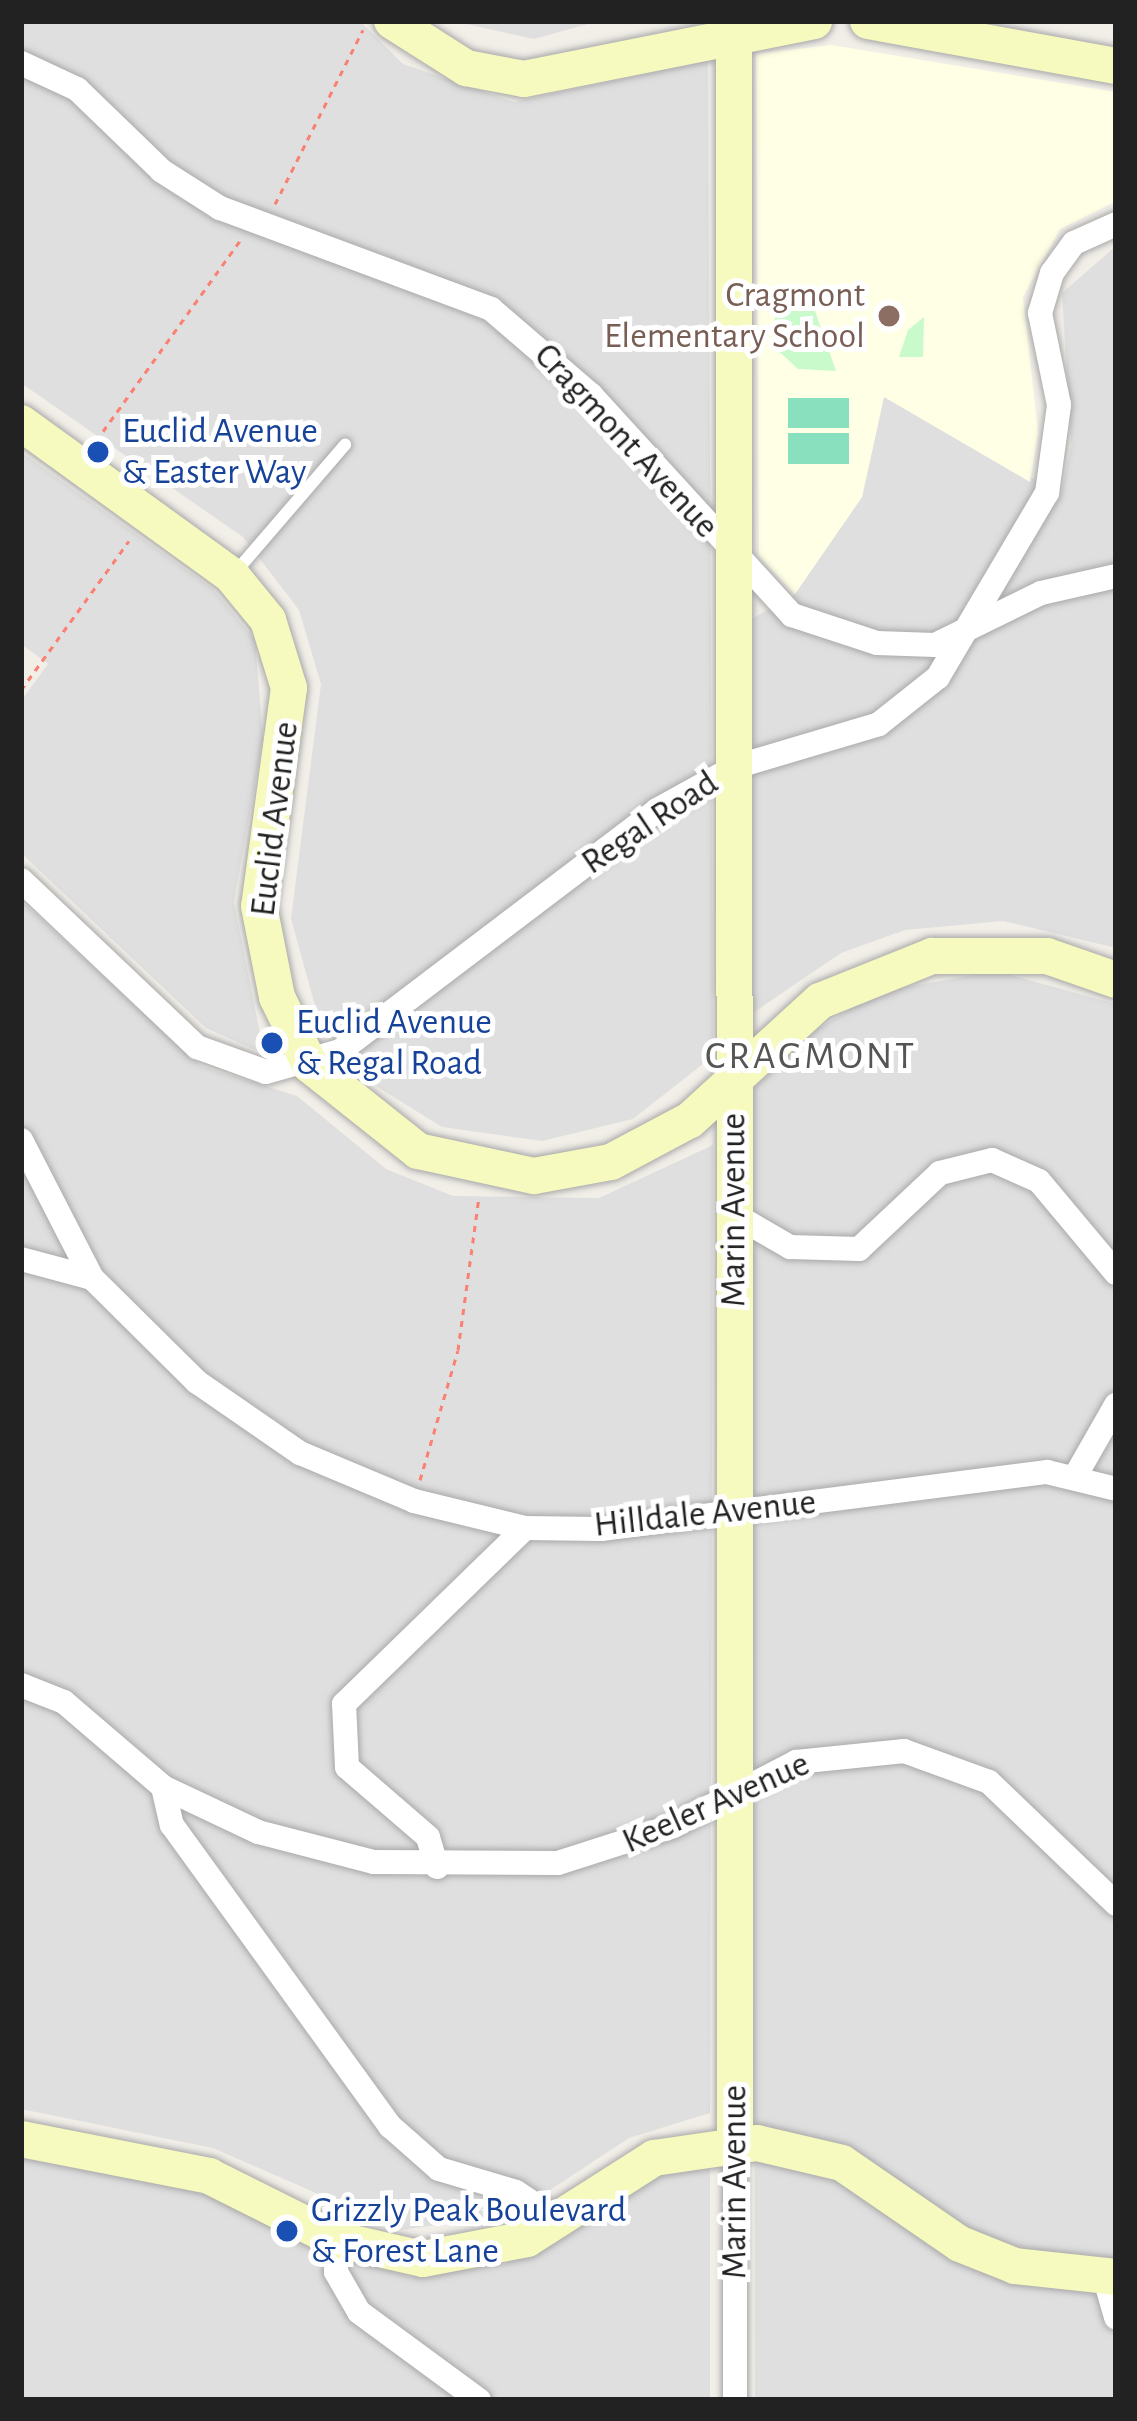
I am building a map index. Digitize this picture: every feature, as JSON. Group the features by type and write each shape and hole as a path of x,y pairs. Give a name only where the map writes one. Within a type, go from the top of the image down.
{"street":[{"path":"378,23 466,68 524,79 733,27 814,21"},
{"path":"868,21 1116,66"},
{"name":"Marin Avenue","path":"733,27 735,2400"},
{"name":"Cragmont Avenue","path":"21,63 77,89 188,190 265,227 491,309 591,395 737,563 792,615 837,635 935,645 973,631 1041,593 1116,576"},
{"name":"Regal Road","path":"310,1065 657,810 735,767 879,724 973,631 1051,477 1059,405 1040,313 1052,273 1074,243 1116,224"},
{"name":"Euclid Avenue","path":"21,423 232,576 268,620 289,688 260,906 277,997 310,1065 372,1125 482,1171 534,1176 611,1162 690,1120 820,1001 932,956 1047,956 1116,980"},
{"path":"21,880 197,1047 266,1072 310,1065"},
{"name":"Hilldale Avenue","path":"21,1140 92,1278 196,1382 300,1453 414,1501 525,1528 733,1514 1076,1474 1116,1490"},
{"path":"733,1214 810,1252 859,1249 940,1173 992,1160 1039,1181 1116,1273"},
{"path":"21,1259 92,1278"},
{"path":"1076,1474 1116,1405"},
{"path":"437,1867 428,1837 347,1767 344,1704 525,1528"},
{"name":"Keeler Avenue","path":"21,1684 64,1702 163,1787 279,1838 437,1867 558,1863 673,1826 734,1792 850,1749 955,1765 1027,1811 1116,1904"},
{"path":"163,1787 172,1826 390,2126 440,2169 557,2219"},
{"path":"21,2139 209,2176 335,2240 394,2257 462,2258 557,2219 655,2158 735,2143 842,2163 960,2244 1015,2266 1111,2278 1116,2317"},
{"path":"335,2240 336,2272 359,2312 479,2400"}],"lane":[{"path":"232,576 346,445"}],"path":[{"path":"265,227 378,23"},
{"path":"79,464 232,252"},
{"path":"21,690 128,542"},
{"path":"427,1455 458,1350 482,1171"}],"shaded area":[{"path":"21,21 360,21 403,64 514,102 708,61 713,1056 633,1119 542,1141 442,1127 363,1078 319,1020 291,919 321,684 299,610 243,537 21,383"},
{"path":"453,21 599,21 534,39"},
{"name":"Cragmont Elementary School","path":"831,45 1116,92 1116,201 1060,229 1023,297 1038,432 1030,482 884,397 862,497 795,594 759,556 756,54"},
{"path":"1116,246 1116,948 1003,921 905,930 841,953 750,1015 750,620 795,594 862,497 884,396 1061,494 1071,445 1062,293"},
{"path":"21,452 213,589 255,640 263,738 234,902 264,1054 206,1028 21,853 21,701 48,664 21,644"},
{"path":"21,901 201,1066 297,1096 386,1169 453,1196 599,1198 713,1145 710,2113 629,2138 514,2214 401,2230 213,2148 21,2109"},
{"path":"996,971 1116,1004 1116,2400 755,2400 752,1090 806,1036 878,992"},
{"path":"21,2150 182,2182 409,2277 505,2264 647,2178 710,2162 710,2400 21,2400"}],"green space":[{"path":"797,299 815,311 836,371 798,369 771,344 776,313"},
{"path":"924,317 923,357 899,357 908,330"},
{"path":"788,398 849,398 849,428 788,428"},
{"path":"788,433 849,433 849,464 788,464"}],"place":[{"name":"Cragmont Elementary School","path":"889,316"},
{"name":"Euclid Avenue & Easter Way","path":"98,452"},
{"name":"Euclid Avenue & Regal Road","path":"272,1043"},
{"name":"Grizzly Peak Boulevard & Forest Lane","path":"287,2231"}],"district":[{"name":"CRAGMONT","path":"811,1057"}]}
